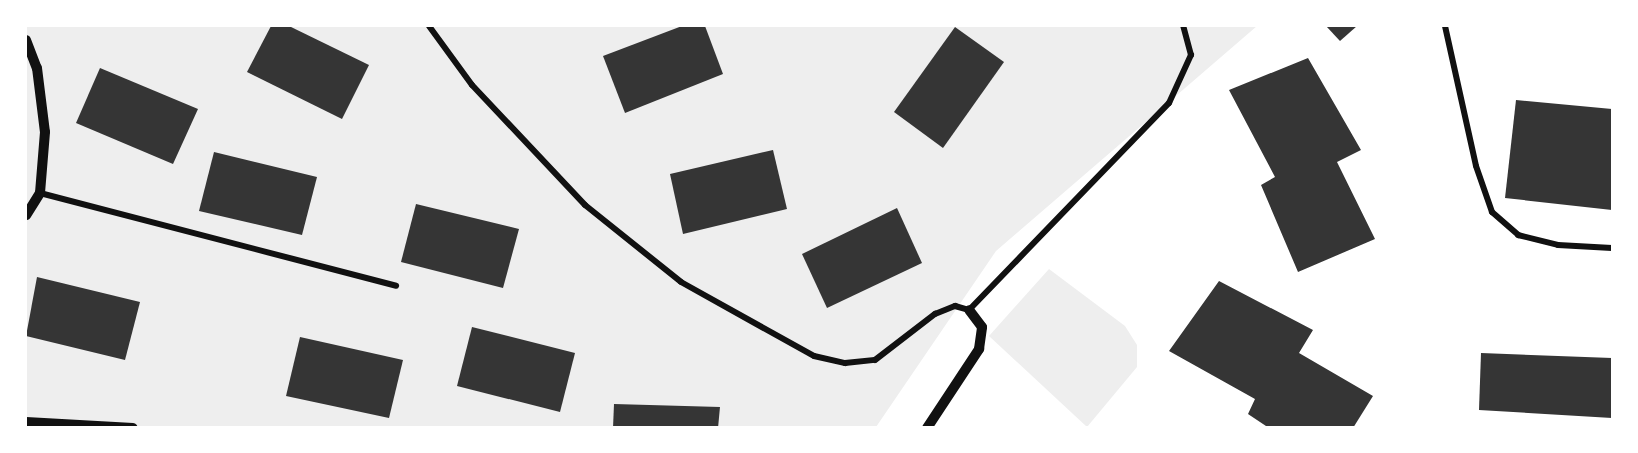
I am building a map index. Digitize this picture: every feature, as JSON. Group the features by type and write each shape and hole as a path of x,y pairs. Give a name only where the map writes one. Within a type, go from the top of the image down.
{"street":[{"path":"429,26 472,85 585,205 681,282 768,333 814,356 845,363 875,360 935,314 955,306 969,310 982,327 980,349 927,428"},
{"path":"969,310 1169,102 1191,55 1183,26"},
{"path":"1445,26 1476,166 1492,212 1518,235 1558,245 1612,248"},
{"path":"26,40 37,68 45,132 40,194 26,215"},
{"path":"40,194 396,286"},
{"path":"26,422 133,428"}],"shaded area":[{"path":"26,26 1257,26 996,251 876,427 92,428 26,424"},
{"path":"1049,269 1125,326 1137,345 1137,367 1087,427 989,336"}],"building":[{"path":"271,26 289,26 369,65 342,119 247,72"},
{"path":"682,26 705,26 723,74 625,113 603,56"},
{"path":"1326,26 1357,26 1340,41"},
{"path":"955,27 1004,62 943,148 894,112"},
{"path":"1308,58 1361,150 1337,162 1375,239 1298,272 1261,185 1275,177 1229,90"},
{"path":"100,68 198,109 173,164 76,123"},
{"path":"1516,100 1612,109 1612,210 1505,198"},
{"path":"773,150 787,209 683,234 670,174"},
{"path":"214,152 317,177 302,235 199,211"},
{"path":"416,204 519,229 503,288 401,262"},
{"path":"897,208 922,263 827,308 802,254"},
{"path":"37,277 140,302 125,360 26,336"},
{"path":"1219,281 1313,330 1299,353 1373,396 1353,428 1269,428 1248,414 1255,399 1169,351"},
{"path":"472,327 575,353 560,412 457,386"},
{"path":"300,337 403,360 389,418 286,396"},
{"path":"1481,353 1612,358 1612,418 1479,410"},
{"path":"614,404 720,407 718,428 613,428"}]}
